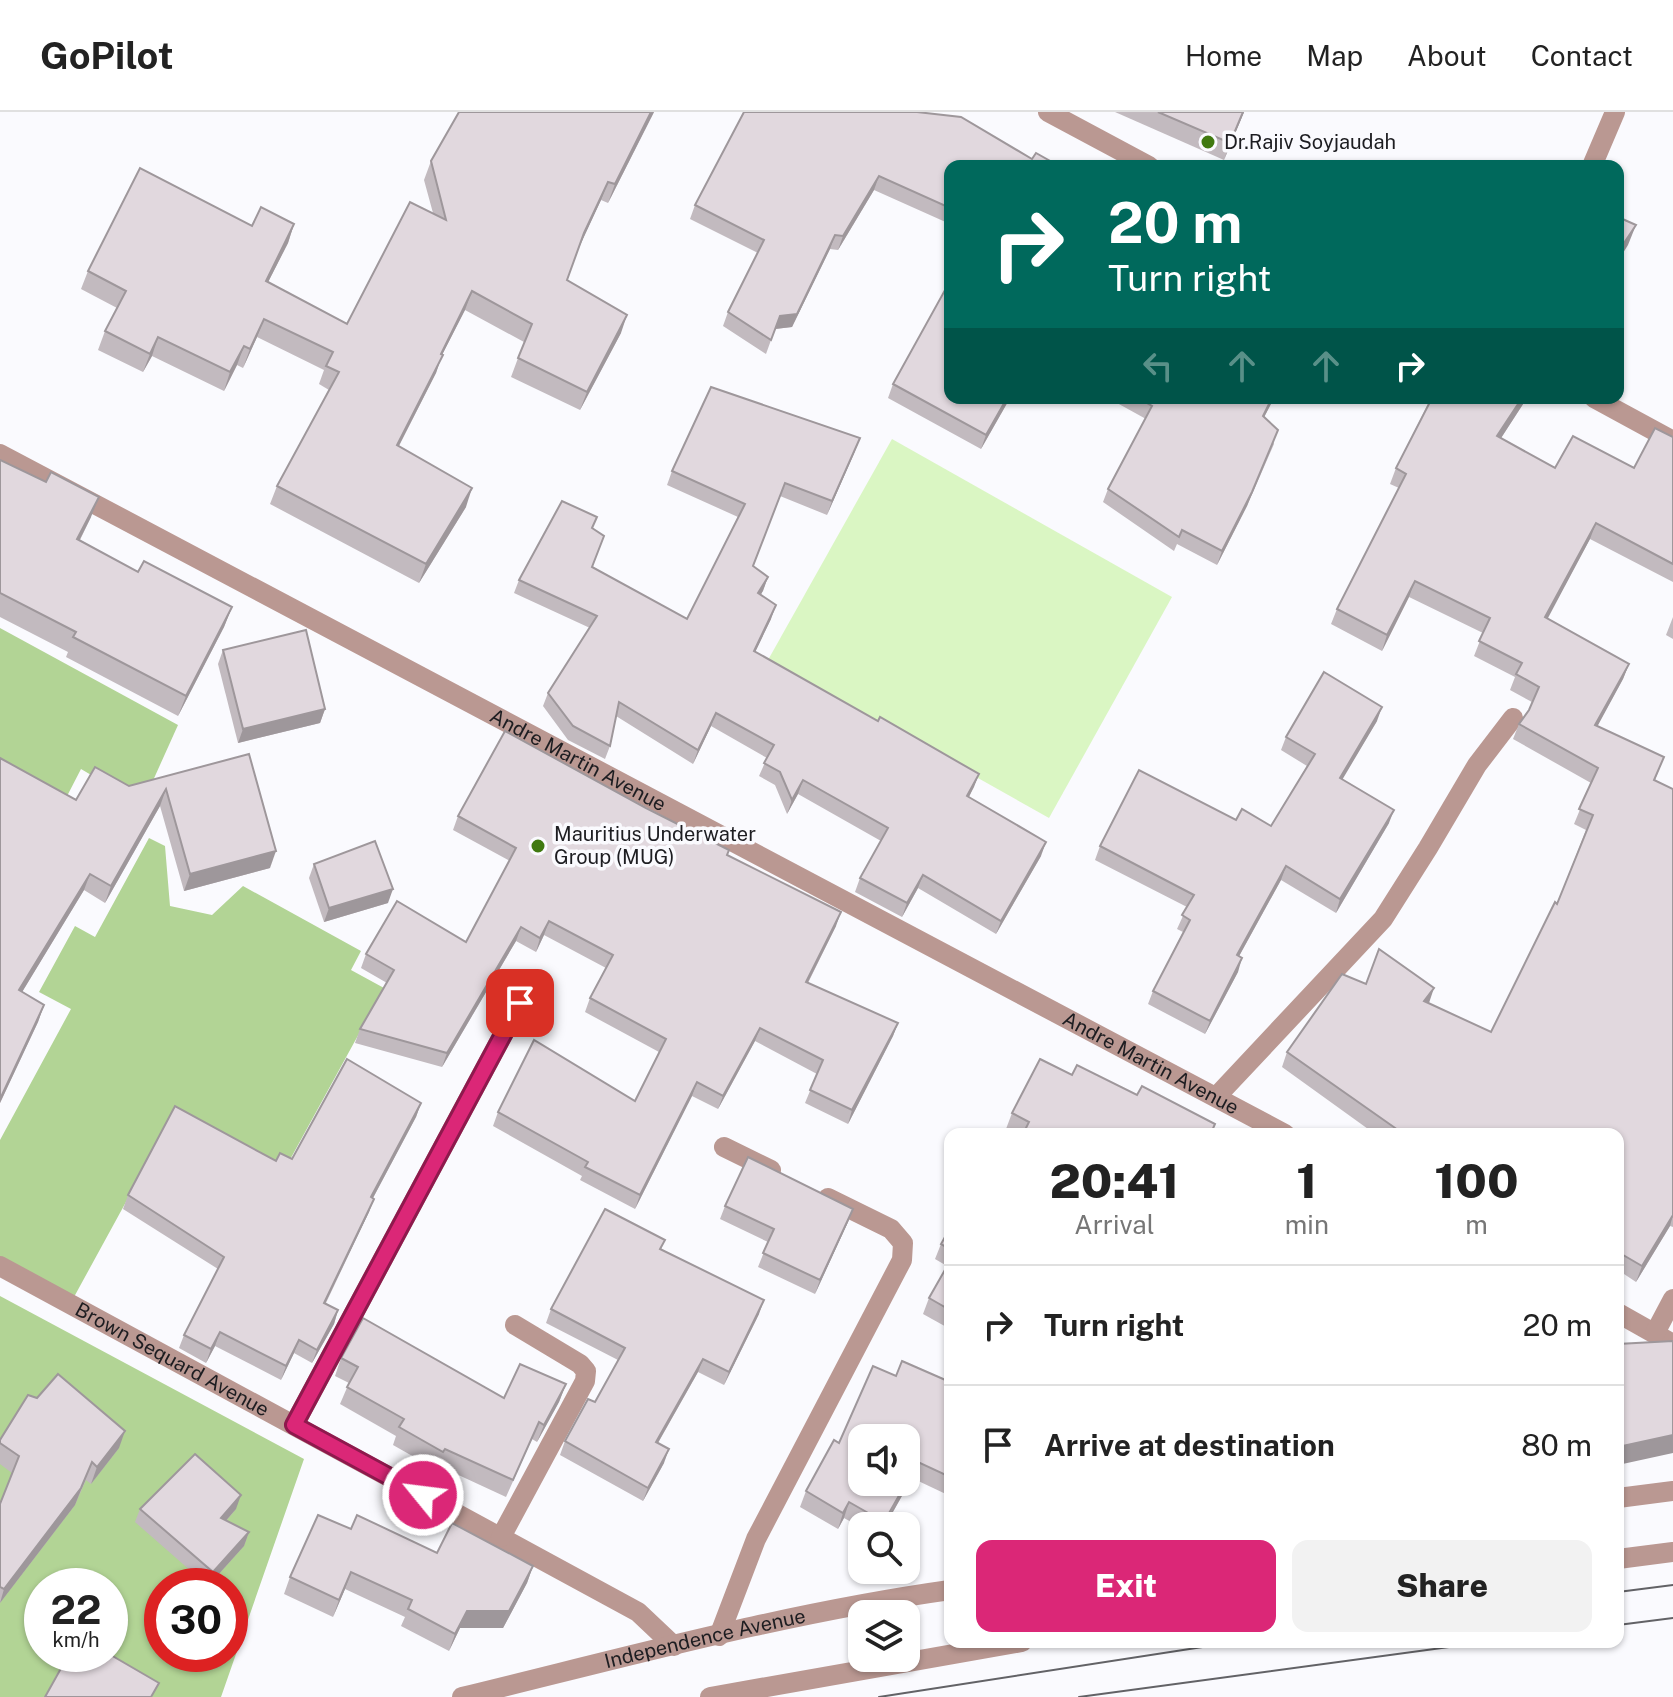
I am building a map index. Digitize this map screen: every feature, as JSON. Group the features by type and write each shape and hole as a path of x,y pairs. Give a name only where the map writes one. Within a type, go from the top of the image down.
{"street":[{"path":"1048,112 1138,160"},
{"path":"1595,160 1615,112"},
{"path":"1605,404 1673,441"},
{"name":"Andre Martin Avenue","path":"0,454 1274,1128"},
{"path":"1216,1097 1383,919 1477,765 1513,718"},
{"path":"294,1425 520,1003"},
{"path":"719,1636 756,1539 902,1260 903,1243 891,1229 724,1147"},
{"name":"Brown Sequard Avenue","path":"0,1266 638,1612 674,1646"},
{"path":"1655,1333 1673,1299"},
{"path":"1624,1316 1673,1344"},
{"path":"501,1537 585,1381 586,1371 580,1364 515,1325"},
{"path":"1624,1497 1673,1491"},
{"path":"1624,1558 1673,1552"},
{"name":"Independence Avenue","path":"462,1697 719,1636 891,1599 944,1591"},
{"path":"710,1697 988,1648"}],"green space":[{"path":"892,439 1172,597 1049,818 768,660"},
{"path":"0,628 178,725 142,805 81,769 65,800 0,763"},
{"path":"149,838 165,846 170,906 212,915 243,886 361,951 351,970 384,988 281,1176 173,1116 74,1297 0,1257 0,1140 71,1009 39,992 75,926 95,937"},
{"path":"0,1296 304,1459 248,1620 248,1568 144,1568 144,1672 230,1672 221,1697 0,1697"}],"building":[{"path":"459,112 651,112 615,184 608,182 584,233 567,280 627,315 587,392 518,358 532,324 472,291 397,445 472,488 426,564 277,486 339,372 326,366 333,352 264,319 250,349 244,346 230,372 158,337 150,354 105,331 126,291 88,271 140,168 252,226 261,207 294,224 266,281 347,324 410,202 446,220 431,161"},
{"path":"744,112 917,112 961,117 1032,159 1036,153 1048,160 944,160 944,205 879,176 843,236 835,235 797,314 780,316 771,340 728,312 764,240 695,205"},
{"path":"1158,112 1243,112 1230,143"},
{"path":"1624,220 1636,225 1624,243"},
{"path":"944,292 944,404 1004,404 986,435 893,384"},
{"path":"711,387 860,438 832,501 785,483 753,566 768,577 758,593 776,605 754,651 878,721 880,717 979,774 967,796 1046,842 1001,921 923,875 907,903 860,878 888,828 803,780 792,800 780,772 764,763 774,745 716,713 698,750 619,702 610,746 573,726 548,693 597,616 519,580 562,501 597,517 592,528 604,536 592,567 687,619 745,504 672,471"},
{"path":"1148,404 1269,404 1263,416 1278,430 1252,492 1222,551 1182,530 1179,537 1108,489 1152,406"},
{"path":"1429,404 1518,404 1497,436 1555,468 1573,436 1634,468 1655,428 1673,437 1673,564 1596,523 1545,617 1629,664 1595,725 1664,757 1654,780 1673,789 1673,1215 1642,1266 1624,1256 1624,1128 1395,1128 1287,1052 1342,974 1366,984 1379,949 1434,988 1424,1001 1491,1032 1555,902 1557,904 1593,815 1579,809 1598,768 1519,724 1539,687 1516,674 1522,663 1479,641 1490,618 1415,581 1387,635 1337,609 1406,474 1396,468"},
{"path":"0,460 46,482 51,472 99,497 77,539 138,572 144,561 232,607 186,696 73,637 76,632 0,593"},
{"path":"306,630 325,709 243,729 223,650"},
{"path":"1324,672 1382,707 1340,778 1394,810 1340,899 1286,866 1237,955 1242,958 1210,1021 1153,991 1190,920 1182,915 1194,895 1100,846 1139,770 1236,820 1242,809 1271,826 1315,754 1286,737"},
{"path":"505,731 729,850 727,855 841,912 806,982 898,1023 852,1110 810,1090 823,1060 760,1028 723,1096 697,1082 640,1195 585,1167 588,1162 498,1112 534,1040 635,1101 666,1039 590,998 613,955 549,921 540,938 521,927 447,1053 360,1029 394,970 366,954 397,901 466,942 516,848 458,816"},
{"path":"249,754 276,851 190,874 166,789 111,886 90,874 19,990 44,1005 0,1099 0,758 76,800 95,767 129,786"},
{"path":"375,841 393,889 329,908 314,864"},
{"path":"347,1059 421,1103 371,1197 374,1199 324,1303 338,1310 317,1350 299,1340 286,1366 220,1332 211,1349 184,1335 224,1257 128,1195 175,1106 276,1161 280,1153 292,1159"},
{"path":"1040,1059 1072,1075 1077,1065 1137,1095 1142,1086 1215,1124 1213,1128 1026,1128 1029,1122 1012,1113"},
{"path":"748,1157 853,1209 820,1280 763,1253 774,1229 725,1206"},
{"path":"605,1209 665,1240 660,1249 764,1300 729,1372 703,1359 656,1442 669,1449 648,1488 565,1441 588,1399 595,1402 625,1348 551,1309"},
{"path":"944,1272 944,1307 929,1298"},
{"path":"363,1318 504,1398 520,1364 566,1384 544,1425 539,1422 513,1480 445,1449 443,1452 399,1427 404,1419 347,1387 358,1367 341,1358"},
{"path":"1673,1341 1673,1435 1624,1446 1624,1344"},
{"path":"902,1361 944,1379 944,1474 920,1463 920,1424 848,1424 848,1496 899,1496 890,1512 866,1512 849,1502 843,1513 806,1491 834,1440 839,1443 873,1366 896,1376"},
{"path":"58,1374 125,1431 97,1467 92,1462 81,1488 4,1589 0,1587 0,1504 19,1456 0,1440 28,1395 37,1398"},
{"path":"195,1454 241,1495 221,1518 249,1532 217,1568 208,1568 140,1509"},
{"path":"318,1515 351,1529 357,1515 437,1553 452,1523 533,1566 509,1611 467,1611 455,1634 408,1609 412,1600 351,1572 339,1600 290,1577"},
{"path":"128,1665 159,1683 151,1697 45,1697 59,1672 128,1672"}],"tram line":[{"path":"1624,1591 1673,1585"},
{"path":"1624,1624 1673,1618"},
{"path":"879,1697 1196,1648"},
{"path":"1079,1697 1442,1648"}],"place":[{"name":"Dr.Rajiv Soyjaudah","path":"1208,142"},
{"name":"Mauritius Underwater Group (MUG)","path":"538,846"}],"route":[{"path":"423,1495 294,1425 520,1003"}]}
